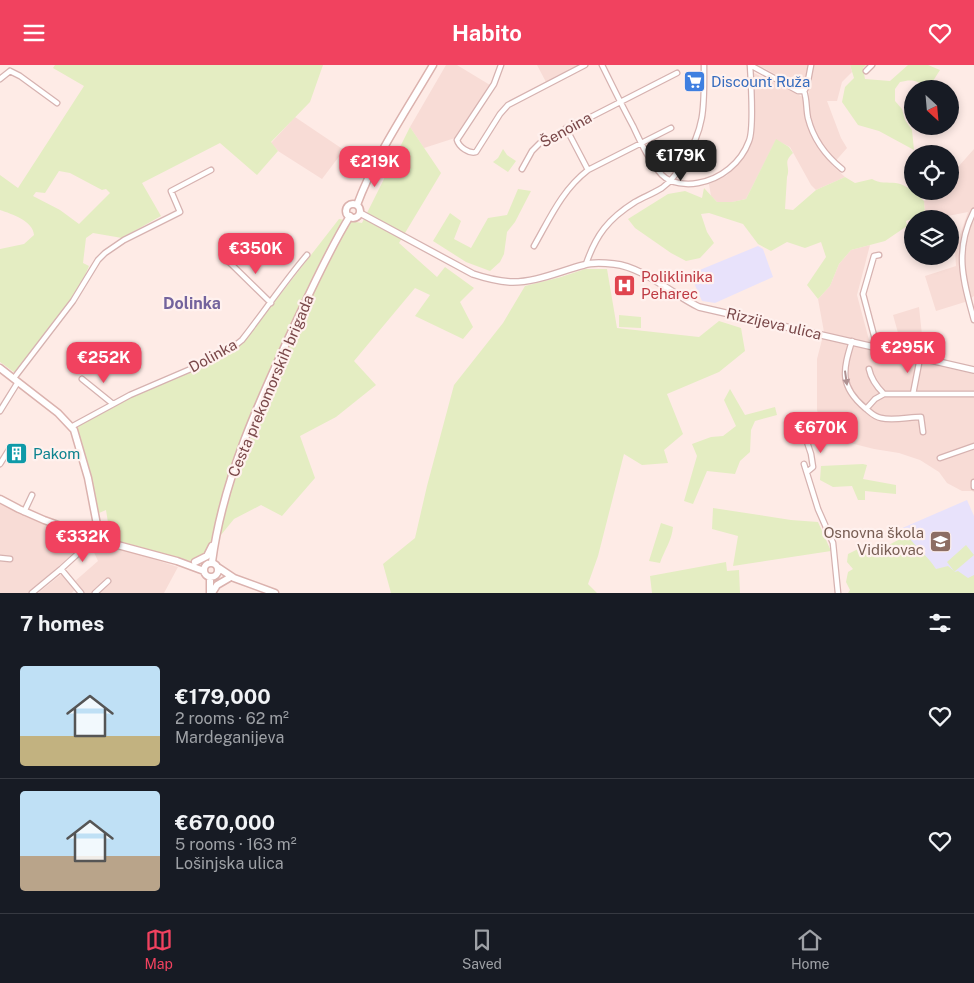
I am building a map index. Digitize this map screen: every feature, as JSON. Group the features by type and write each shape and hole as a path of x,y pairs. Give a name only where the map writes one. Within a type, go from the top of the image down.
{"main road":[{"path":"357,205 352,204 348,207 347,212 350,217 355,217 360,213 357,205 362,190 433,65"},
{"name":"Cesta prekomorskih brigada","path":"208,566 228,486 251,425 305,303 340,232 350,217"},
{"path":"0,368 58,413 77,436 88,478 96,537"},
{"path":"0,499 24,512 96,537 177,561 208,566 216,564 211,593"},
{"path":"195,562 207,556 215,541"},
{"path":"177,561 195,562 208,566"},
{"path":"208,566 207,576 215,574 232,578 275,593"},
{"path":"211,593 217,585 232,578"}],"street":[{"path":"10,65 10,71"},
{"path":"501,65 494,84 457,140 457,143 474,153 508,105 585,65"},
{"path":"602,65 652,163 670,181 691,184 705,181 726,172 738,161 750,140 750,65 798,91 804,91"},
{"path":"586,264 597,237 609,222 621,212 670,181 689,153 700,130 704,108 704,65"},
{"path":"811,65 807,86 804,91 808,118 812,130 828,156 842,169"},
{"path":"866,71 872,65"},
{"path":"0,79 10,71"},
{"path":"10,71 57,103"},
{"name":"Šenoina","path":"522,169 535,147 566,128 677,73"},
{"path":"566,128 588,170"},
{"path":"534,246 562,197 588,170 671,128"},
{"path":"0,411 16,380 73,301 98,260 124,240 180,212 171,191 211,170"},
{"path":"974,211 965,230 962,247 963,276 971,301 974,320"},
{"name":"Rizzijeva ulica","path":"360,213 485,278 510,282 524,281 586,264 615,264 640,272 685,301 699,307 974,370"},
{"name":"Dolinka","path":"71,427 143,389 192,368 236,344 271,303 290,274 307,255"},
{"path":"877,347 863,294 874,256 879,255"},
{"path":"228,261 271,303"},
{"path":"852,341 845,363 844,379 851,393 872,415 882,419 921,417 922,432"},
{"path":"913,394 920,358"},
{"path":"869,369 877,387 884,394"},
{"path":"82,379 114,404"},
{"path":"866,409 875,399 884,394 974,394"},
{"path":"803,430 813,467 807,472"},
{"path":"940,458 974,446"},
{"path":"0,465 10,448"},
{"path":"804,464 818,509 833,543 838,593"},
{"path":"974,482 974,487"},
{"path":"24,512 32,495"},
{"path":"32,593 96,537"},
{"path":"0,558 10,559"},
{"path":"61,569 81,593"},
{"path":"94,593 108,581"}],"shaded area":[{"path":"446,65 457,65 490,85 455,138 424,148 410,127"},
{"path":"537,65 580,65 546,82"},
{"path":"758,65 850,65 852,72 842,82 837,101 827,101 841,138 847,148 832,165 845,177 816,190 811,185 790,147 776,140 746,199 732,202 717,202 711,196 709,184 726,176 741,161 751,141 754,73 809,100 809,92"},
{"path":"295,117 344,150 322,179 278,151 271,143"},
{"path":"974,149 974,296 965,302 936,311 925,276 959,265 959,238 968,212 959,214 959,210 925,210 924,201 959,200 959,166"},
{"path":"870,245 857,295 869,340 902,347 893,315 919,307 925,363 974,374 974,492 962,491 947,483 939,472 920,460 899,453 842,441 824,431 817,410 817,359 824,332 818,299 830,286 839,264 851,250"},
{"path":"758,246 763,249 773,277 715,303 702,301 690,274"},
{"name":"Osnovna škola Vidikovac","path":"967,500 974,516 974,583 968,588 912,555 900,529"},
{"path":"0,503 49,526 79,535 86,540 85,543 28,593 0,593"},
{"path":"103,543 178,567 164,593 83,593 74,582 98,561 92,548 97,544"},
{"path":"63,573 75,589 72,593 38,593"}],"green space":[{"path":"55,65 323,65 310,102 271,142 278,151 257,175 220,143 142,183 161,216 122,238 93,233 86,238 83,263 89,266 80,287 15,373 0,362 0,249 24,244 34,235 33,230 26,222 0,210 0,175 18,188 84,86 53,68","holes":["59,171 70,173 102,190 106,189 110,193 79,224 60,210 33,196 36,192 45,193"]},
{"path":"850,65 866,65 863,68 865,79 890,81 908,65 928,65 940,70 934,80 904,80 895,89 895,101 902,109 904,116 904,135 912,135 914,145 905,145 879,131 858,125 842,102 845,87 854,78"},
{"path":"410,127 441,173 399,243 437,277 445,267 474,288 460,302 473,327 463,339 415,316 430,295 415,288 354,361 376,385 336,417 300,436 315,478 282,516 261,505 234,519 207,552 190,561 107,538 105,534 109,529 106,510 99,513 76,426 134,395 194,371 244,341 339,219 362,223"},
{"path":"776,139 789,147 793,153 787,162 785,209 793,210 816,190 845,177 855,183 872,179 904,186 904,200 923,200 925,210 904,210 904,228 885,241 851,250 839,264 830,286 818,299 807,285 826,257 821,242 805,248 787,242 771,251 758,244 743,224 709,213 701,214 707,232 714,243 700,258 686,261 635,228 628,219 668,194 685,191 702,198 704,188 717,202 732,202 746,199"},
{"path":"503,149 507,155 516,161 508,172 493,162 498,158"},
{"path":"518,189 531,191 515,222 507,232 504,254 500,262 490,271 466,262 433,241 450,213 461,221 454,239 471,248 488,218 507,215"},
{"path":"585,269 607,269 617,328 699,337 719,321 741,328 745,351 719,372 667,394 683,434 664,450 668,463 642,465 624,454 598,556 588,584 597,593 391,593 383,564 415,538 454,385 503,323 525,286"},
{"path":"619,315 641,317 641,328 619,327"},
{"path":"730,389 745,415 775,407 777,415 755,421 751,430 750,452 740,461 735,474 707,471 693,504 684,501 697,456 692,444 711,437 723,436 736,426 724,400"},
{"path":"867,465 863,479 896,485 896,494 865,491 865,500 858,500 852,486 833,487 820,480 821,466"},
{"path":"713,508 791,520 818,522 831,551 733,566 738,536 712,529"},
{"path":"661,523 673,527 670,541 660,563 649,561"},
{"path":"907,535 936,569 948,566 954,571 947,562 966,545 974,555 954,572 958,571 968,578 974,575 974,593 848,593 850,590 846,582 848,572 853,569 847,562 848,554 858,549 887,546"},
{"path":"726,562 727,571 739,570 740,593 652,593 650,576"}],"place":[{"name":"Discount Ruža","path":"695,82"},
{"name":"Poliklinika Peharec","path":"625,286"},
{"name":"Pakom","path":"17,454"},
{"name":"Osnovna škola Vidikovac","path":"940,542"}],"district":[{"name":"Dolinka","path":"192,303"}]}
